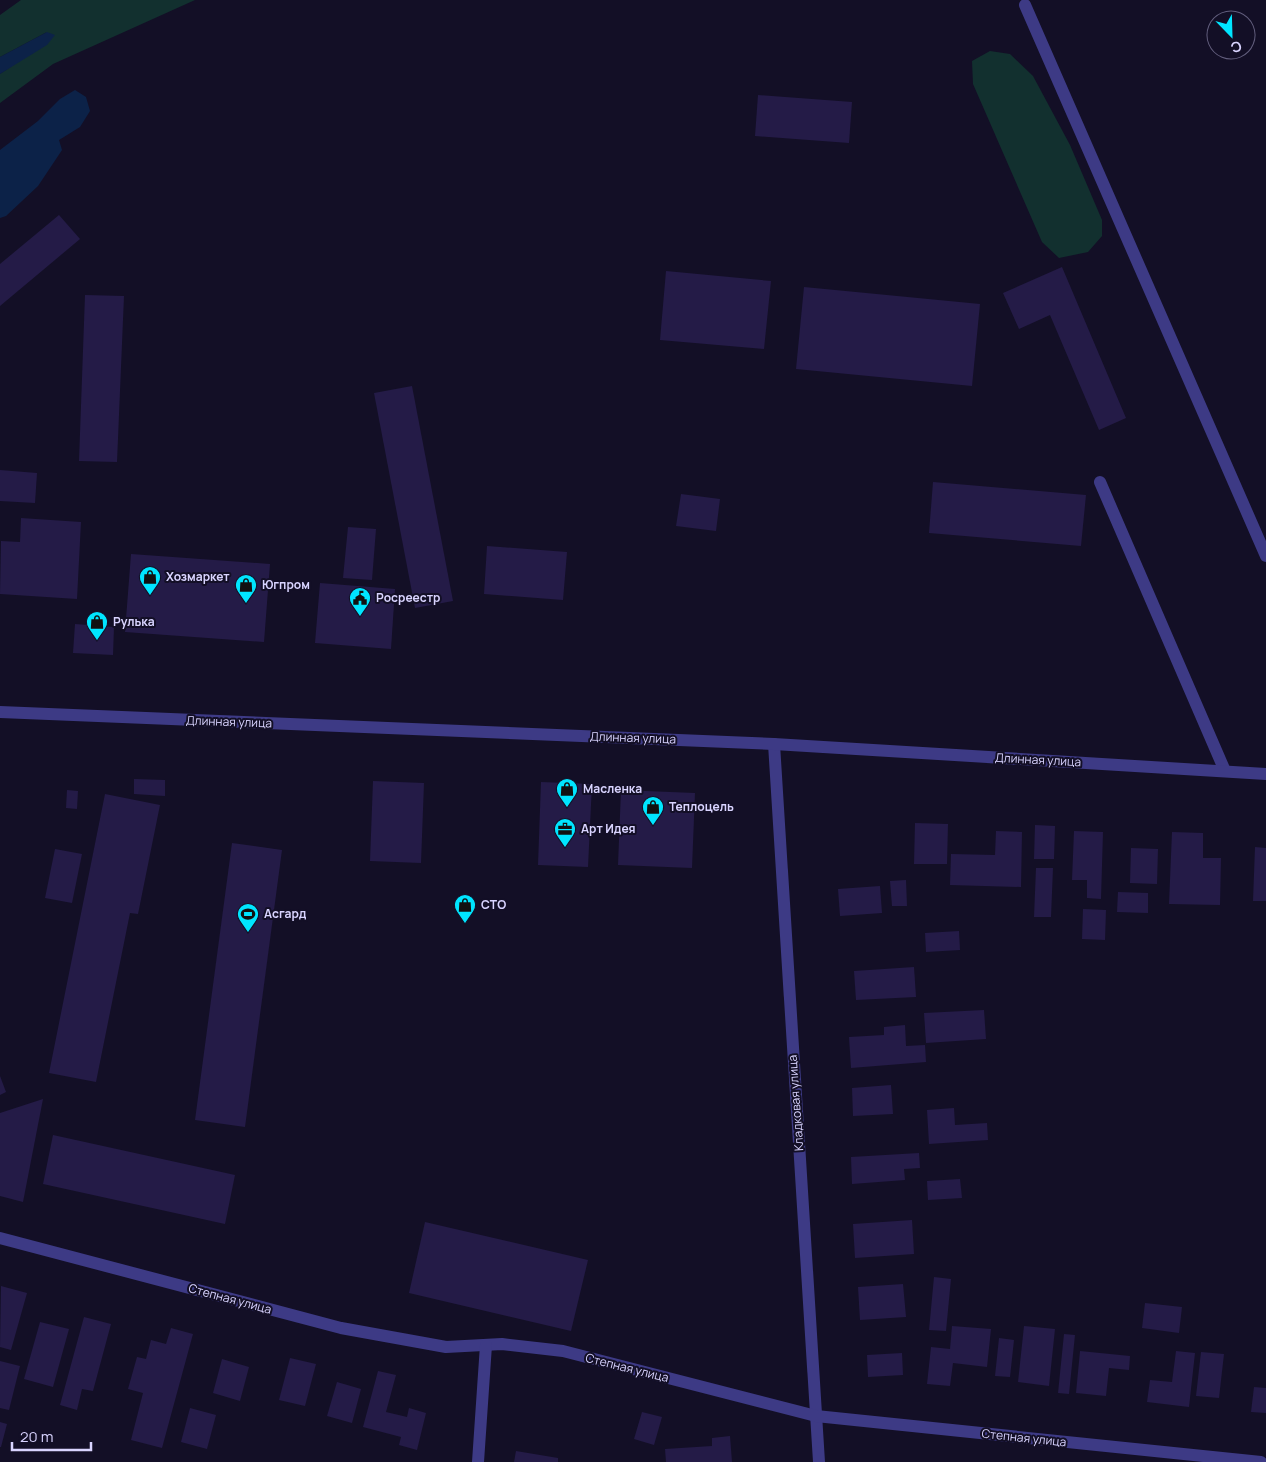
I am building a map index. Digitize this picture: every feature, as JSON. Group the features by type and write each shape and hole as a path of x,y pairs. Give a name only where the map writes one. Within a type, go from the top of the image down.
{"street":[{"path":"1024,5 1266,556"},
{"path":"1100,482 1225,771"},
{"name":"Длинная улица","path":"0,712 774,744 1266,774"},
{"name":"Кладковая улица","path":"774,744 819,1462"},
{"name":"Степная улица","path":"0,1238 341,1328 446,1347 524,1345 563,1351 816,1416 1261,1462"},
{"path":"478,1462 486,1345"}],"green space":[{"path":"21,0 195,0 53,64 0,103 0,74 15,64 47,32 0,57 0,15"},
{"path":"990,51 1010,54 1033,76 1070,145 1102,220 1102,236 1088,252 1059,258 1042,242 973,84 972,61"}],"water":[{"path":"47,32 55,35 47,45 0,74 0,57"},
{"path":"75,90 86,97 90,111 80,127 59,140 62,150 38,186 6,216 0,218 0,150 38,121 60,99"}],"building":[{"path":"758,95 852,102 849,143 755,136"},
{"path":"59,215 80,239 0,306 0,264"},
{"path":"1062,267 1126,418 1099,430 1050,315 1019,329 1003,293"},
{"path":"666,271 771,281 764,349 660,340"},
{"path":"804,287 980,304 972,386 796,369"},
{"path":"85,295 124,296 117,462 79,461"},
{"path":"412,386 453,601 415,608 374,393"},
{"path":"0,470 37,473 35,503 0,501"},
{"path":"933,482 1086,495 1081,546 929,533"},
{"path":"681,494 720,499 716,531 676,526"},
{"path":"21,518 81,522 77,599 0,594 1,541 20,542"},
{"path":"348,527 376,529 372,580 343,578"},
{"path":"487,546 567,552 563,600 484,594"},
{"path":"131,554 270,564 264,642 125,632"},
{"path":"320,583 395,589 391,649 315,643"},
{"path":"75,624 114,627 113,655 73,653"},
{"path":"134,779 165,780 165,796 134,794"},
{"path":"373,781 424,783 421,863 370,861"},
{"path":"541,782 592,784 588,867 538,865"},
{"path":"67,790 78,791 77,809 66,808"},
{"path":"621,790 695,793 692,868 618,865"},
{"path":"105,794 160,805 138,914 130,913 96,1082 49,1073"},
{"path":"915,823 948,824 947,864 914,864"},
{"path":"1035,825 1055,826 1054,859 1034,859"},
{"path":"996,831 1022,832 1021,887 950,885 951,854 995,855"},
{"path":"1074,831 1103,832 1101,899 1087,898 1087,880 1072,880"},
{"path":"1172,832 1203,833 1203,858 1221,858 1220,905 1169,904"},
{"path":"232,843 282,850 245,1127 195,1120"},
{"path":"1255,847 1266,848 1266,901 1253,901"},
{"path":"1131,848 1158,849 1157,884 1130,883"},
{"path":"55,849 82,854 72,903 45,898"},
{"path":"1036,868 1053,868 1051,917 1034,917"},
{"path":"906,880 907,906 892,906 890,881"},
{"path":"880,886 882,913 840,916 838,889"},
{"path":"1118,892 1148,893 1148,913 1117,912"},
{"path":"1083,909 1106,910 1105,940 1082,939"},
{"path":"959,931 960,950 926,952 925,933"},
{"path":"914,967 916,997 856,1000 854,971"},
{"path":"984,1010 986,1039 926,1043 924,1013"},
{"path":"905,1025 906,1046 925,1045 926,1062 851,1068 849,1037 884,1035 884,1027"},
{"path":"0,1076 6,1092 0,1095"},
{"path":"891,1085 893,1114 853,1116 852,1088"},
{"path":"43,1099 23,1202 0,1196 0,1113"},
{"path":"954,1108 955,1125 987,1123 988,1140 929,1144 927,1110"},
{"path":"53,1135 235,1175 225,1224 43,1184"},
{"path":"919,1153 920,1168 904,1169 905,1180 852,1184 851,1157"},
{"path":"960,1179 962,1198 928,1200 927,1181"},
{"path":"912,1220 914,1254 855,1258 853,1224"},
{"path":"425,1222 588,1260 571,1331 409,1293"},
{"path":"934,1277 951,1279 946,1331 929,1330"},
{"path":"903,1284 906,1317 860,1320 858,1287"},
{"path":"1,1286 27,1293 11,1350 0,1347"},
{"path":"1145,1303 1182,1307 1179,1333 1142,1328"},
{"path":"84,1317 111,1324 93,1391 82,1389 77,1410 60,1405"},
{"path":"40,1322 69,1329 53,1387 24,1379"},
{"path":"952,1326 991,1329 987,1367 953,1363 950,1386 927,1384 931,1347 950,1349"},
{"path":"1024,1326 1055,1329 1049,1386 1018,1382"},
{"path":"171,1328 193,1334 162,1448 131,1440 143,1393 128,1389 137,1357 146,1359 151,1340 166,1344"},
{"path":"1064,1334 1075,1335 1069,1394 1058,1393"},
{"path":"999,1338 1014,1340 1010,1377 995,1376"},
{"path":"1080,1351 1130,1356 1129,1370 1109,1368 1106,1396 1076,1393"},
{"path":"1176,1351 1195,1353 1189,1407 1147,1402 1150,1380 1172,1382"},
{"path":"1201,1352 1224,1354 1219,1398 1196,1396"},
{"path":"902,1353 903,1375 868,1377 867,1355"},
{"path":"290,1358 316,1364 305,1406 279,1400"},
{"path":"222,1359 249,1367 240,1401 213,1393"},
{"path":"0,1361 20,1366 9,1410 0,1408"},
{"path":"378,1371 396,1375 386,1412 407,1417 409,1408 426,1413 417,1450 399,1445 401,1437 363,1427"},
{"path":"337,1382 361,1389 352,1423 327,1416"},
{"path":"1254,1387 1266,1388 1266,1413 1251,1412"},
{"path":"190,1408 216,1415 207,1449 181,1442"},
{"path":"642,1412 662,1417 654,1445 634,1439"},
{"path":"0,1422 7,1424 1,1447 0,1447"},
{"path":"730,1436 732,1462 666,1462 665,1449 712,1446 712,1438"},
{"path":"516,1451 558,1458 558,1462 514,1462"}],"place":[{"name":"Хозмаркет","path":"150,596"},
{"name":"Югпром","path":"246,604"},
{"name":"Росреестр","path":"360,617"},
{"name":"Рулька","path":"97,641"},
{"name":"Масленка","path":"567,808"},
{"name":"Теплоцель","path":"653,826"},
{"name":"Арт Идея","path":"565,848"},
{"name":"СТО","path":"465,924"},
{"name":"Асгард","path":"248,933"}]}
